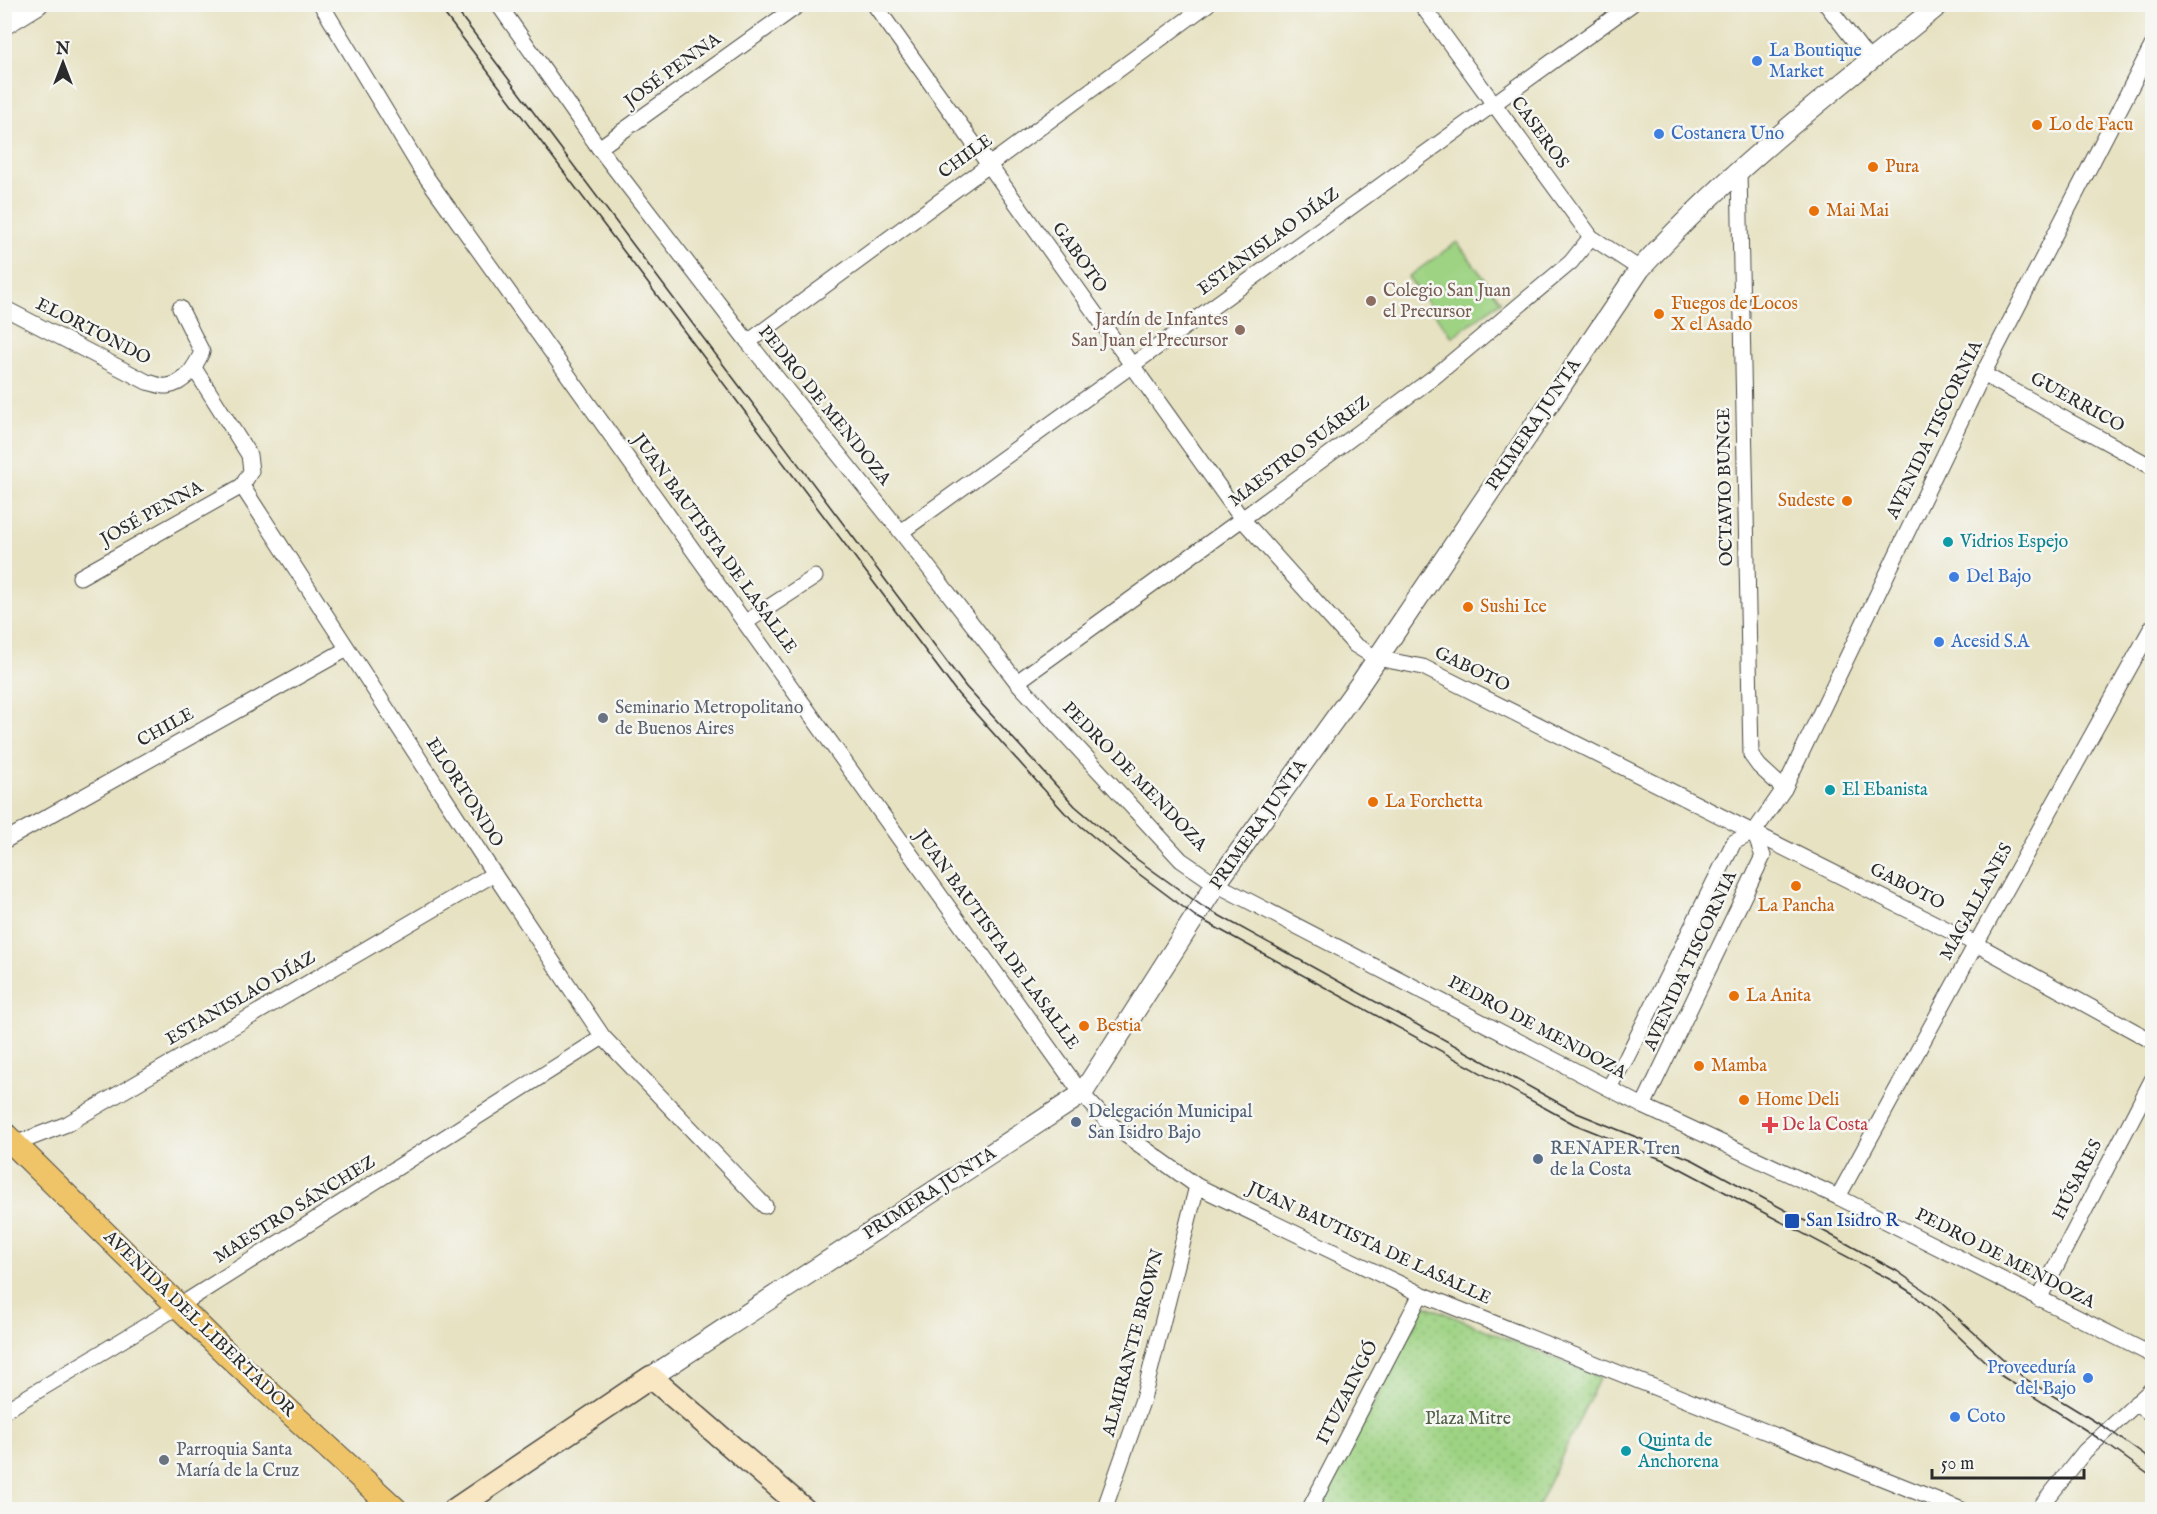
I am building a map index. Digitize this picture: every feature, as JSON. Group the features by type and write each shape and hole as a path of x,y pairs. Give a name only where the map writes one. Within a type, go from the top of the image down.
{"main road":[{"name":"AVENIDA DEL LIBERTADOR","path":"8,1142 237,1364 396,1509"},
{"name":"PRIMERA JUNTA","path":"454,1509 651,1377"},
{"path":"651,1377 806,1509"}],"street":[{"path":"4,25 38,4"},
{"name":"JUAN BAUTISTA DE LASALLE","path":"321,4 422,171 1082,1094 1109,1124 1197,1186 1421,1294 1962,1509"},
{"name":"PEDRO DE MENDOZA","path":"498,4 599,148 748,342 901,532 1017,682 1181,860 1216,884 1643,1106 1838,1197 2152,1355"},
{"name":"JOSÉ PENNA","path":"599,148 800,4"},
{"name":"GABOTO","path":"874,4 1242,519 1355,645 1376,658 1423,667 1976,944 2152,1041"},
{"name":"CHILE","path":"748,342 1208,4"},
{"name":"CASEROS","path":"1420,4 1591,237 1640,268"},
{"name":"ESTANISLAO DÍAZ","path":"901,532 1632,4"},
{"path":"1826,4 1870,62"},
{"name":"PRIMERA JUNTA","path":"651,1377 1082,1094 1216,884 1360,684 1640,268 1679,225 1739,171 1940,4"},
{"name":"AVENIDA TISCORNIA","path":"1609,1088 1627,1057 1734,842 1754,832 1784,789 1983,374 2152,46"},
{"name":"OCTAVIO BUNGE","path":"1739,171 1751,755 1759,766 1784,789"},
{"name":"MAESTRO SUÁREZ","path":"1017,682 1434,377 1570,262 1591,237"},
{"name":"ELORTONDO","path":"4,308 147,382 166,387 180,381 194,368"},
{"path":"180,308 202,352 194,368 249,456 251,471 242,486"},
{"name":"GUERRICO","path":"1983,374 2152,467"},
{"name":"JOSÉ PENNA","path":"80,577 242,486"},
{"name":"ELORTONDO","path":"242,486 494,874 603,1037 765,1206"},
{"path":"746,622 814,577"},
{"name":"MAGALLANES","path":"1838,1197 2152,627"},
{"name":"CHILE","path":"4,841 347,649"},
{"name":"AVENIDA TISCORNIA","path":"1643,1106 1763,856 1754,832"},
{"name":"ESTANISLAO DÍAZ","path":"8,1142 67,1124 494,874"},
{"name":"MAESTRO SÁNCHEZ","path":"4,1411 179,1306 603,1037"},
{"name":"HÚSARES","path":"2039,1299 2152,1080"},
{"name":"ALMIRANTE BROWN","path":"1104,1509 1143,1399 1197,1186"},
{"name":"ITUZAINGÓ","path":"1310,1509 1421,1294"},
{"path":"2038,1509 2085,1450 2152,1389"},
{"path":"2136,1404 2152,1415"}],"green space":[{"path":"1457,242 1501,301 1452,337 1408,277"},
{"name":"Plaza Mitre","path":"1425,1305 1600,1377 1536,1509 1319,1509"}],"tram line":[{"path":"437,4 958,694 1065,813 1131,868 1195,916 1574,1124 1666,1161 1893,1281 1912,1293 1997,1373 2098,1438 2152,1477"},
{"path":"452,4 966,687 1075,806 1138,860 1202,906 1577,1113 1693,1160 1897,1271 1938,1300 2024,1378 2109,1430 2152,1461"}],"place":[{"name":"La Boutique Market","path":"1757,61"},
{"name":"Lo de Facu","path":"2037,125"},
{"name":"Costanera Uno","path":"1659,134"},
{"name":"Pura","path":"1873,167"},
{"name":"Mai Mai","path":"1814,211"},
{"name":"Colegio San Juan el Precursor","path":"1371,301"},
{"name":"Fuegos de Locos X el Asado","path":"1659,314"},
{"name":"Jardín de Infantes San Juan el Precursor","path":"1240,330"},
{"name":"Sudeste","path":"1847,501"},
{"name":"Vidrios Espejo","path":"1948,542"},
{"name":"Del Bajo","path":"1954,577"},
{"name":"Sushi Ice","path":"1468,607"},
{"name":"Acesid S.A","path":"1939,642"},
{"name":"Seminario Metropolitano de Buenos Aires","path":"603,718"},
{"name":"El Ebanista","path":"1830,790"},
{"name":"La Forchetta","path":"1373,802"},
{"name":"La Pancha","path":"1796,886"},
{"name":"La Anita","path":"1734,996"},
{"name":"Bestia","path":"1084,1026"},
{"name":"Mamba","path":"1699,1066"},
{"name":"Home Deli","path":"1744,1100"},
{"name":"Delegación Municipal San Isidro Bajo","path":"1076,1122"},
{"name":"De la Costa","path":"1770,1125"},
{"name":"RENAPER Tren de la Costa","path":"1538,1159"},
{"name":"San Isidro R","path":"1792,1221"},
{"name":"Proveeduría del Bajo","path":"2088,1378"},
{"name":"Coto","path":"1955,1417"},
{"name":"Quinta de Anchorena","path":"1626,1451"},
{"name":"Parroquia Santa María de la Cruz","path":"164,1460"}]}
